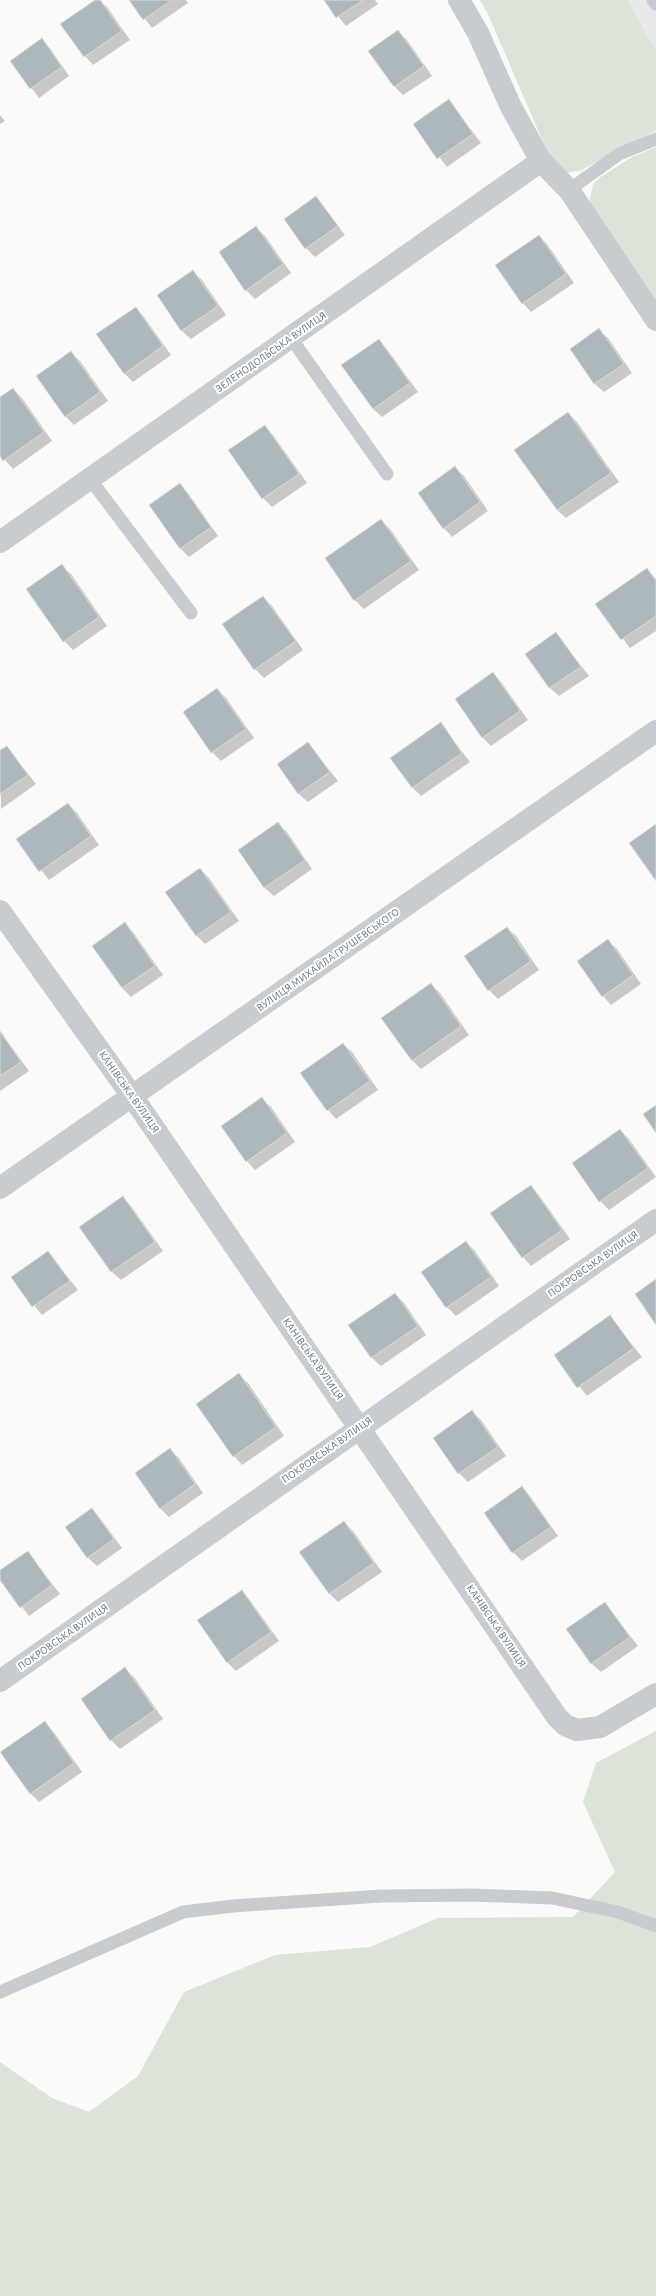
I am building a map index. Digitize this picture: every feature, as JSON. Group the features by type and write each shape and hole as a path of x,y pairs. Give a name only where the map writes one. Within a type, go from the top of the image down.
{"street":[{"path":"459,0 478,33 511,107 541,161 569,190 656,320"},
{"name":"ЗЕЛЕНОДОЛЬСЬКА ВУЛИЦЯ","path":"0,542 541,161"},
{"name":"ВУЛИЦЯ МИХАЙЛА ГРУШЕВСЬКОГО","path":"0,1188 656,731"},
{"name":"КАНІВСЬКА ВУЛИЦЯ","path":"0,911 132,1096 360,1427 557,1717 566,1725 577,1730 600,1727 656,1694"},
{"name":"ПОКРОВСЬКА ВУЛИЦЯ","path":"0,1682 656,1220"}],"lane":[{"path":"653,0 656,4"},
{"path":"569,190 619,154 656,139"},
{"path":"291,338 387,474"},
{"path":"90,479 191,613"},
{"path":"0,1992 183,1912 233,1906 381,1896 473,1895 544,1898 618,1912 656,1926"}],"shaded area":[{"path":"480,0 627,0 656,51 656,131 624,146 582,170 566,173 554,163 541,137 488,14"},
{"path":"617,0 656,0 656,70"},
{"path":"656,147 656,303 589,203 593,184 599,178 632,157"},
{"path":"656,1731 656,2296 0,2296 0,2062 52,2098 89,2112 138,2076 184,1992 275,1955 370,1947 438,1918 573,1917 615,1872 583,1802 596,1763"}],"building":[{"path":"95,0 100,0 122,31 84,57 60,24"},
{"path":"129,0 172,0 143,20"},
{"path":"324,0 363,0 336,18"},
{"path":"398,30 424,66 394,87 368,51"},
{"path":"42,38 62,67 30,89 10,61"},
{"path":"449,99 473,134 437,159 413,124"},
{"path":"316,196 338,226 305,249 284,219"},
{"path":"256,226 283,264 245,291 219,252"},
{"path":"539,235 566,274 522,304 495,265"},
{"path":"193,270 218,306 181,331 157,295"},
{"path":"136,307 163,346 124,374 96,334"},
{"path":"599,328 624,364 594,384 570,349"},
{"path":"379,339 410,383 373,409 341,365"},
{"path":"71,351 100,392 65,417 36,376"},
{"path":"13,388 44,432 3,461 0,456 0,397"},
{"path":"568,412 611,473 557,510 514,450"},
{"path":"265,425 299,474 262,499 228,450"},
{"path":"455,466 480,502 443,529 418,493"},
{"path":"180,483 211,527 180,549 149,505"},
{"path":"381,519 411,561 354,601 325,558"},
{"path":"62,564 99,617 63,642 26,589"},
{"path":"647,568 656,581 656,616 621,640 595,604"},
{"path":"263,596 296,641 254,670 222,624"},
{"path":"556,632 581,667 549,688 525,654"},
{"path":"493,672 520,711 482,738 455,699"},
{"path":"217,688 246,729 211,753 183,712"},
{"path":"441,722 462,753 412,788 390,758"},
{"path":"308,742 330,772 298,794 277,764"},
{"path":"7,746 28,775 0,794 0,750"},
{"path":"68,803 91,836 39,872 16,839"},
{"path":"278,822 305,860 264,888 238,850"},
{"path":"656,824 656,881 629,843"},
{"path":"200,868 231,912 196,936 165,892"},
{"path":"125,922 155,966 122,988 92,946"},
{"path":"507,927 531,961 488,991 464,956"},
{"path":"608,939 633,975 602,997 577,961"},
{"path":"431,983 461,1026 412,1061 381,1018"},
{"path":"0,1031 21,1062 0,1076"},
{"path":"343,1043 370,1081 327,1111 300,1073"},
{"path":"262,1097 287,1133 246,1162 221,1126"},
{"path":"656,1105 656,1133 643,1114"},
{"path":"620,1129 648,1168 599,1202 572,1163"},
{"path":"531,1185 562,1230 522,1258 490,1213"},
{"path":"123,1196 155,1242 111,1272 79,1227"},
{"path":"466,1241 491,1277 446,1308 421,1272"},
{"path":"48,1251 70,1281 32,1307 11,1277"},
{"path":"656,1279 656,1325 635,1294"},
{"path":"395,1293 418,1326 371,1358 348,1325"},
{"path":"610,1315 634,1348 577,1388 554,1355"},
{"path":"239,1373 276,1427 233,1457 196,1404"},
{"path":"472,1410 498,1447 458,1474 433,1438"},
{"path":"170,1448 195,1484 160,1509 135,1473"},
{"path":"522,1486 551,1527 512,1553 484,1513"},
{"path":"92,1508 114,1539 87,1558 65,1527"},
{"path":"344,1521 374,1563 329,1594 299,1552"},
{"path":"28,1551 52,1585 20,1608 0,1580 0,1570"},
{"path":"242,1590 271,1632 227,1663 197,1620"},
{"path":"605,1602 630,1637 591,1664 566,1629"},
{"path":"125,1667 155,1710 110,1741 81,1699"},
{"path":"45,1721 74,1763 30,1794 0,1752"}]}
